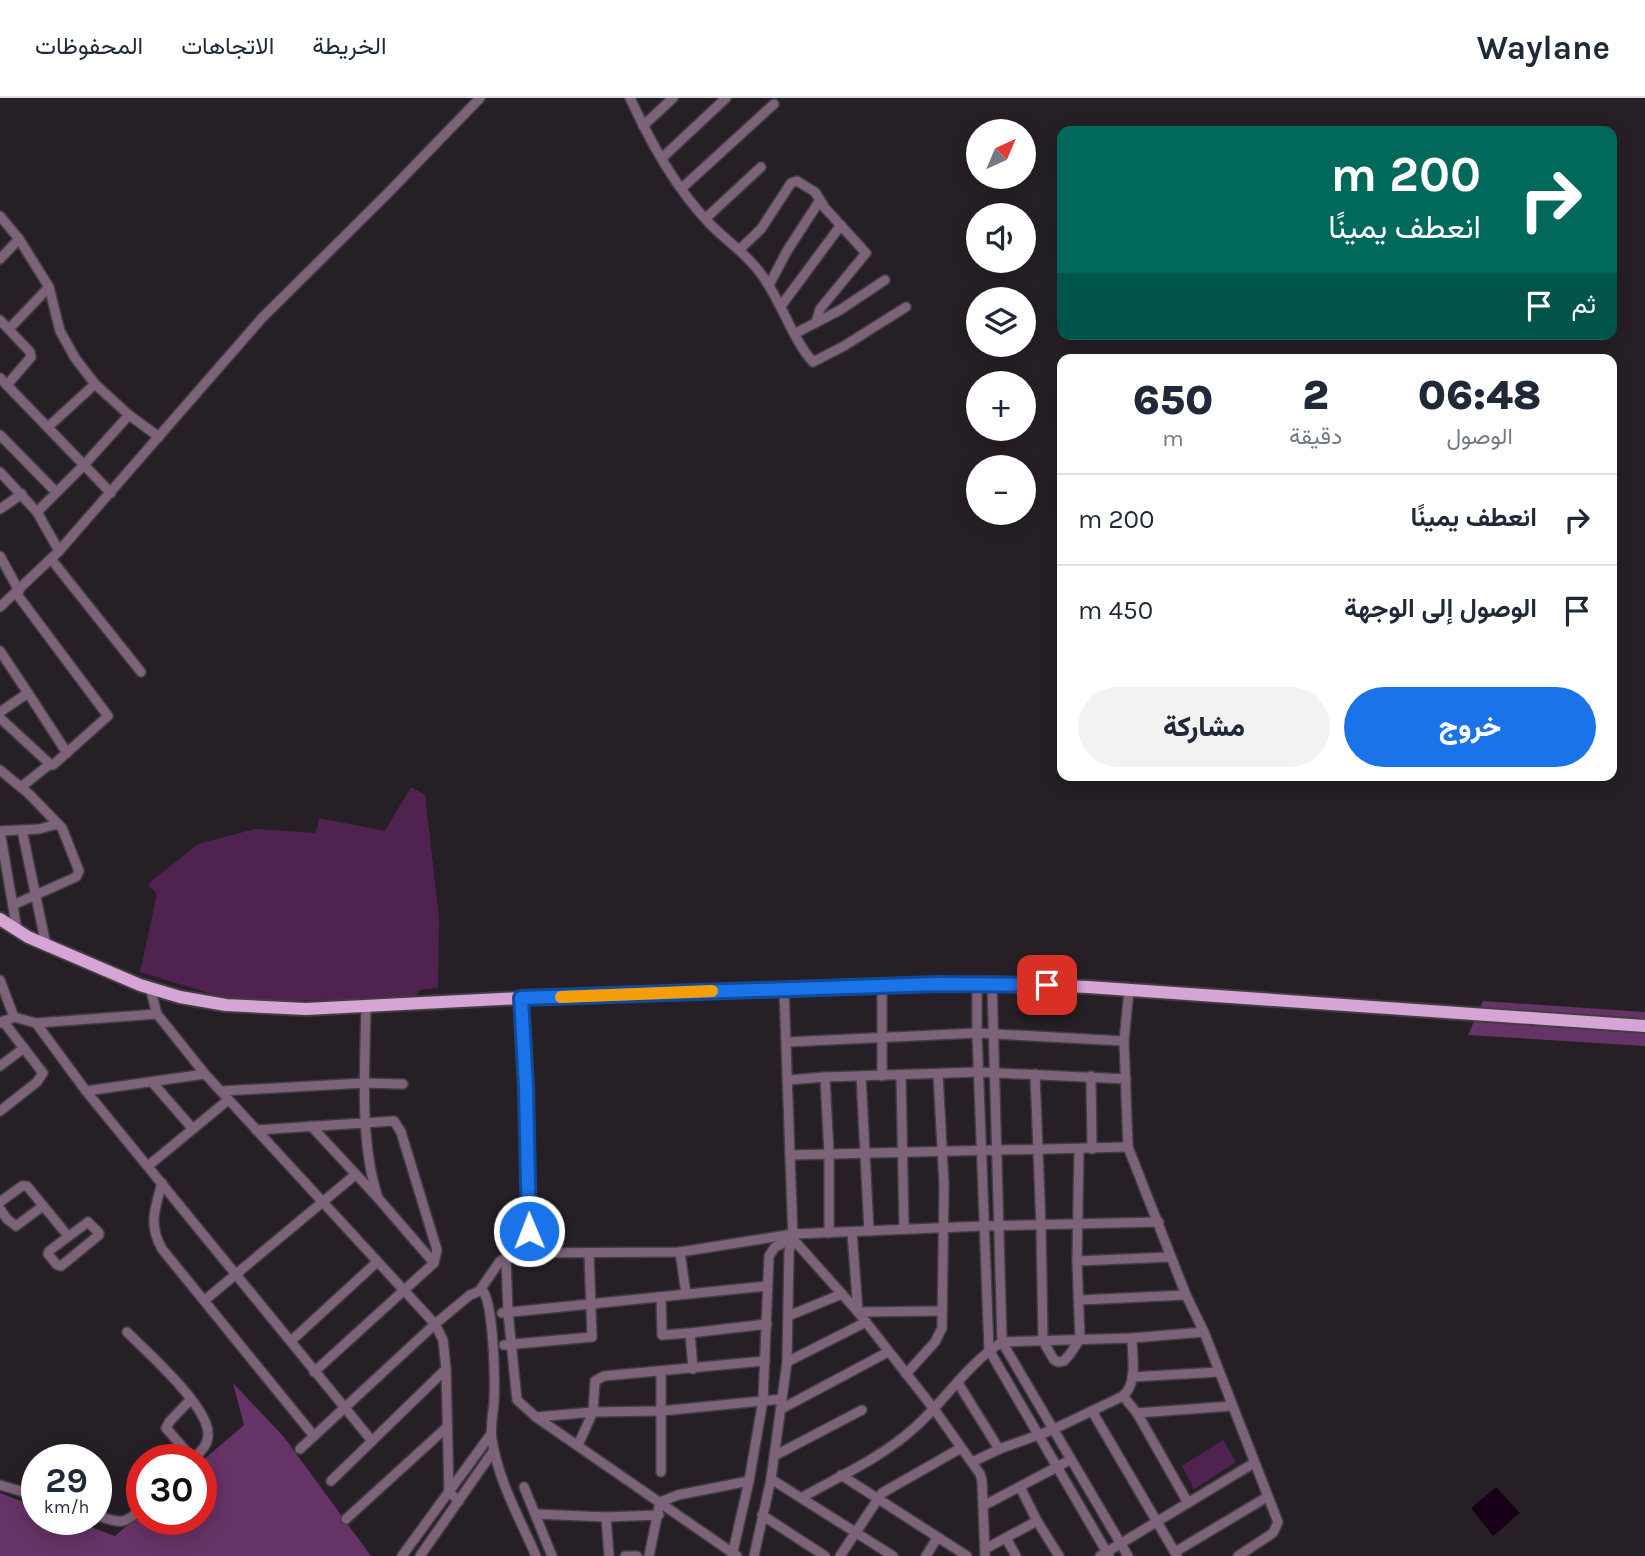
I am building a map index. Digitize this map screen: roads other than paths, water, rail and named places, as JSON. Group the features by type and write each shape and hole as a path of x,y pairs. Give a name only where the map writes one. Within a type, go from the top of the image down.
{"main road":[{"path":"0,919 46,945 150,988 180,997 226,1005 306,1009 521,998 992,983 1645,1026"}],"street":[{"path":"0,606 59,551 262,318 480,98"},
{"path":"630,98 643,126 682,188 706,218 740,250 769,285 810,359 815,362 906,307"},
{"path":"643,126 673,98"},
{"path":"662,158 726,98"},
{"path":"682,188 774,104"},
{"path":"706,218 761,167"},
{"path":"740,250 761,229 791,183 797,181 812,190 866,253 820,309 816,323"},
{"path":"769,285 786,251 820,200"},
{"path":"0,216 19,239 49,287 60,331 75,358 94,384 159,437"},
{"path":"781,306 841,225"},
{"path":"0,259 19,239"},
{"path":"796,333 885,280"},
{"path":"9,329 49,287"},
{"path":"0,320 30,352 31,357 3,382 111,493"},
{"path":"48,427 94,384"},
{"path":"37,512 129,415"},
{"path":"0,435 56,492"},
{"path":"0,472 37,512 59,551"},
{"path":"0,496 3,507 22,494"},
{"path":"0,556 17,592 108,716 53,765 49,765 21,787"},
{"path":"51,559 141,672"},
{"path":"0,651 67,753"},
{"path":"0,712 27,693"},
{"path":"0,718 49,761 49,765"},
{"path":"0,770 58,824 66,835 79,872 76,877 13,905"},
{"path":"17,930 0,831 58,824"},
{"path":"22,830 46,945"},
{"path":"0,980 15,1017"},
{"path":"992,983 1002,1342 1128,1556"},
{"path":"977,984 989,1350 1105,1555 1254,1463"},
{"path":"882,986 882,1076"},
{"path":"150,988 157,1014 205,1074 435,1324 443,1340 446,1369 449,1492 459,1501"},
{"path":"754,1556 771,1479 787,1362 789,1251 793,1237 784,989"},
{"path":"1129,990 1124,1041 1128,1147 1170,1258 1204,1332 1278,1522 1277,1529 1238,1556"},
{"path":"300,1449 435,1324 480,1290 500,1261 517,1253 527,1243 526,1086 521,998"},
{"path":"366,1007 364,1083 368,1162 377,1198"},
{"path":"0,1111 37,1082 43,1073 2,1022 15,1017 36,1023 157,1014"},
{"path":"36,1023 86,1091 372,1441"},
{"path":"787,1042 977,1033 1124,1041"},
{"path":"0,1066 24,1048"},
{"path":"788,1080 978,1072 1126,1079"},
{"path":"86,1091 205,1074"},
{"path":"906,1374 940,1335 943,1228 937,1074"},
{"path":"1035,1074 1043,1340 1054,1360 1058,1362 1064,1361 1080,1339 1077,1261 1079,1149"},
{"path":"861,1076 869,1231"},
{"path":"901,1076 904,1229"},
{"path":"1091,1076 1092,1149"},
{"path":"825,1077 830,1233"},
{"path":"152,1082 192,1128"},
{"path":"221,1091 364,1083 403,1084"},
{"path":"148,1166 228,1100"},
{"path":"257,1130 394,1121 398,1125 437,1250 434,1263 314,1372"},
{"path":"311,1126 434,1263"},
{"path":"790,1155 1128,1147"},
{"path":"205,1300 355,1175"},
{"path":"162,1183 153,1226 162,1250 314,1436"},
{"path":"0,1202 24,1185 68,1236"},
{"path":"0,1209 3,1222 16,1226 43,1206"},
{"path":"89,1222 100,1234 59,1266 49,1253 68,1236 89,1222"},
{"path":"517,1253 680,1252 830,1233 1158,1222"},
{"path":"852,1232 858,1312"},
{"path":"506,1258 505,1312 516,1397 536,1417 734,1555 763,1400 770,1252 793,1237"},
{"path":"793,1237 866,1322 972,1462 982,1481 985,1553"},
{"path":"680,1252 686,1294"},
{"path":"508,1345 590,1338 593,1333 589,1254"},
{"path":"1077,1261 1170,1258"},
{"path":"291,1341 377,1262"},
{"path":"505,1312 767,1286"},
{"path":"480,1290 487,1296 493,1343 494,1400 491,1434 494,1450 536,1556"},
{"path":"789,1316 842,1294"},
{"path":"1080,1300 1186,1295"},
{"path":"662,1297 662,1335 766,1324"},
{"path":"858,1312 941,1311"},
{"path":"787,1362 866,1322"},
{"path":"127,1332 191,1399 208,1431 205,1444"},
{"path":"801,1498 899,1440 934,1409 989,1350 1002,1342 1132,1338 1204,1332"},
{"path":"690,1333 693,1369"},
{"path":"972,1462 1052,1430 1124,1395 1130,1388 1132,1377 1132,1338"},
{"path":"536,1417 593,1412 661,1411 763,1400 782,1404 888,1352"},
{"path":"578,1445 593,1412 595,1381 600,1378 765,1362"},
{"path":"331,1480 446,1369"},
{"path":"661,1372 661,1472"},
{"path":"1132,1377 1219,1372"},
{"path":"958,1382 999,1449"},
{"path":"1124,1395 1188,1503"},
{"path":"179,1444 166,1428 170,1420 191,1399"},
{"path":"1137,1413 1232,1406"},
{"path":"774,1456 862,1410"},
{"path":"1092,1411 1176,1554 1267,1497"},
{"path":"346,1519 446,1428"},
{"path":"402,1556 491,1434"},
{"path":"840,1556 882,1493 961,1448"},
{"path":"420,1556 494,1450"},
{"path":"983,1506 1070,1460"},
{"path":"841,1475 967,1556"},
{"path":"771,1479 893,1556"},
{"path":"660,1502 678,1495 748,1481"},
{"path":"0,1485 21,1491"},
{"path":"524,1487 552,1556"},
{"path":"1020,1487 1059,1556"},
{"path":"649,1556 660,1502"},
{"path":"535,1514 606,1517 659,1515"},
{"path":"762,1515 825,1556"},
{"path":"606,1517 609,1556"},
{"path":"985,1553 1037,1521"},
{"path":"926,1556 937,1538"},
{"path":"1006,1538 1016,1556"},
{"path":"625,1556 637,1556"}]}
